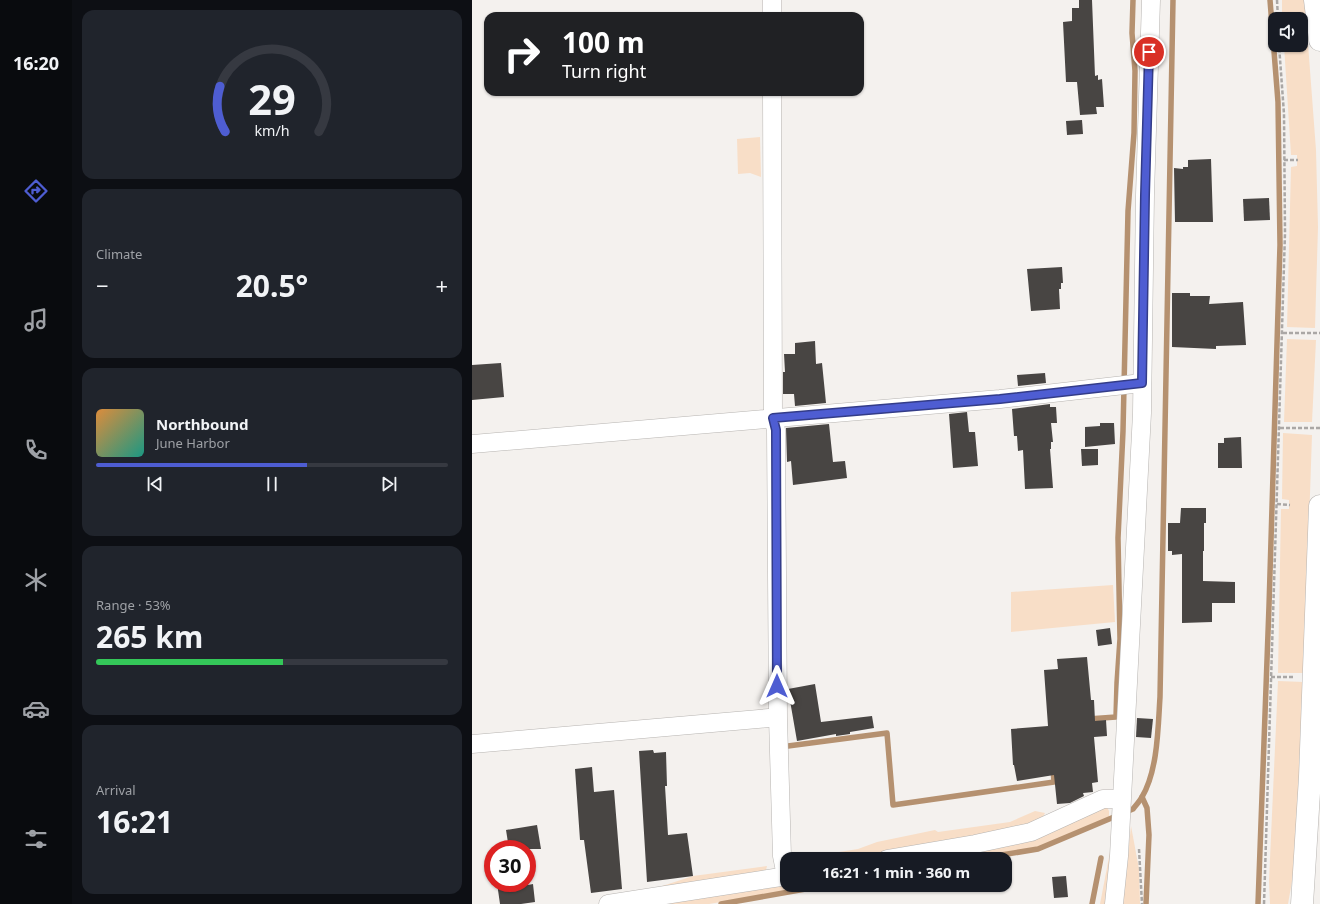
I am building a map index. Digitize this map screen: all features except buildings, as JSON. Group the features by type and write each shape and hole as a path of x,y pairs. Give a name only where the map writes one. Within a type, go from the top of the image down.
{"street":[{"path":"772,0 772,12"},
{"path":"1114,904 1119,856 1121,808 1130,385 1145,195 1151,0"},
{"path":"1315,0 1320,40"},
{"path":"772,96 773,418 776,430 778,718 782,852"},
{"path":"472,444 1000,399 1130,385"},
{"path":"1302,904 1310,776 1320,506"},
{"path":"472,744 770,718"},
{"path":"928,852 1031,832 1102,799 1121,808"},
{"path":"608,904 780,877"}],"path":[{"path":"1277,0 1278,12"},
{"path":"1264,904 1285,233 1284,114 1280,52"},
{"path":"1284,160 1298,160"},
{"path":"1282,333 1320,334"},
{"path":"1280,428 1320,428"},
{"path":"1277,504 1290,505"},
{"path":"1271,677 1293,677"}],"shaded area":[{"path":"1282,0 1304,0 1305,12 1282,12"},
{"path":"1308,44 1316,150 1318,227 1315,328 1287,327 1291,167 1297,166 1297,155 1291,155 1284,52 1308,52"},
{"path":"760,137 761,177 750,173 738,174 737,139"},
{"path":"1287,339 1316,340 1312,422 1284,422"},
{"path":"1283,433 1312,435 1304,673 1278,673 1281,509 1289,509 1289,500 1282,499"},
{"path":"1113,585 1115,622 1011,632 1011,592"},
{"path":"1278,681 1304,682 1294,870 1288,904 1270,904 1269,881"},
{"path":"1107,807 1109,811 1109,817 1038,847 1008,852 937,852"},
{"path":"1035,811 1045,813 1041,821 1036,825 885,852 839,852 858,849 877,842 935,830 938,832 1010,822"},
{"path":"1131,826 1139,869 1140,904 1123,904"},
{"path":"1112,851 1108,904 1100,904 1110,852"},
{"path":"767,866 765,874 647,891 693,876"},
{"path":"780,886 780,892 709,904 638,904"}],"waterway":[{"path":"1088,719 1116,717 1120,639 1118,538 1123,431 1128,211 1134,133 1135,71 1132,33 1133,0"},
{"path":"1012,853 1038,849 1133,809 1139,802 1147,786 1154,761 1158,735 1160,697 1173,0"},
{"path":"1258,904 1280,245 1278,102 1270,0"},
{"path":"788,746 887,733 893,805 1054,782 1053,769"},
{"path":"1142,797 1147,808 1149,835 1146,904"},
{"path":"1092,904 1101,858"},
{"path":"721,904 789,892"}],"route":[{"path":"777,686 776,430 773,418 1000,399 1142,383 1143,268 1149,52"}]}
